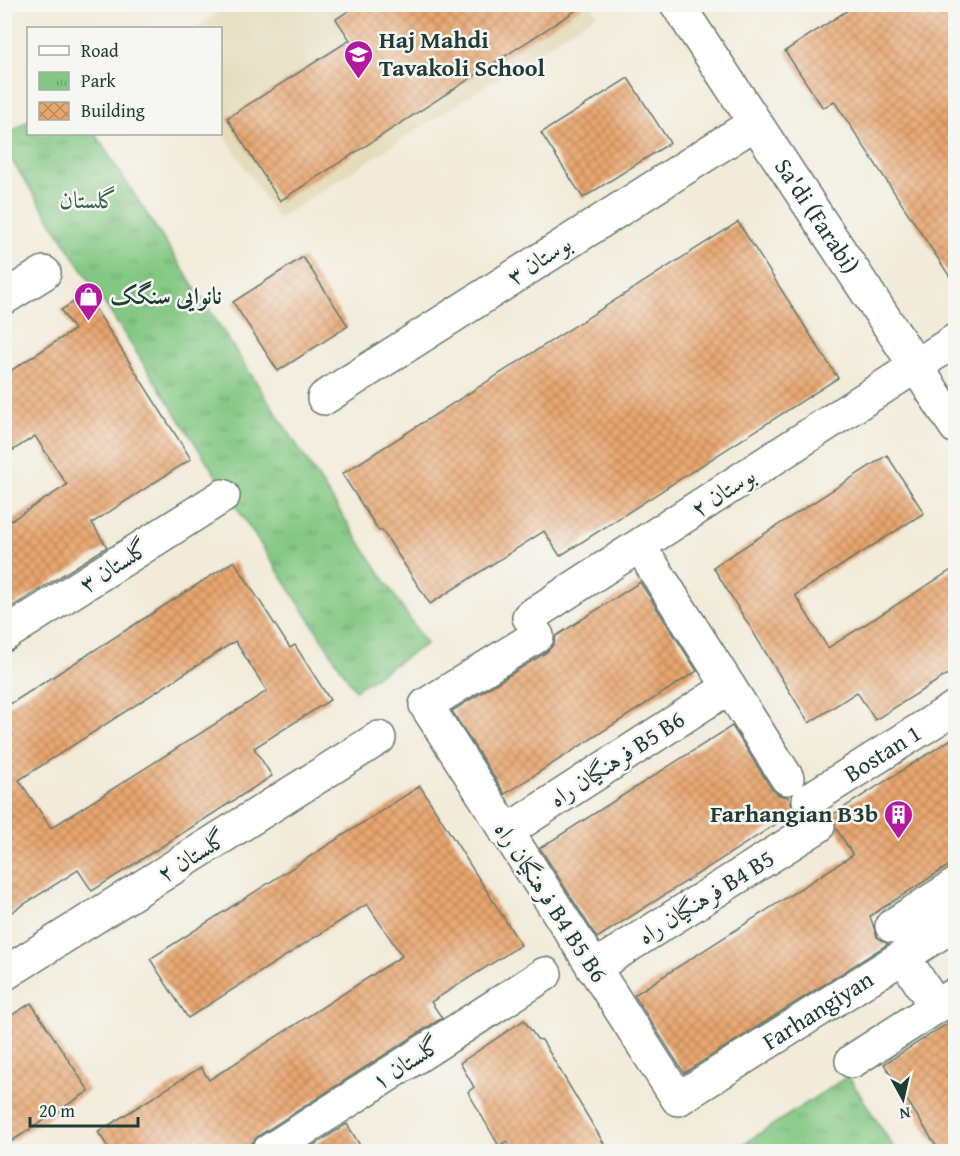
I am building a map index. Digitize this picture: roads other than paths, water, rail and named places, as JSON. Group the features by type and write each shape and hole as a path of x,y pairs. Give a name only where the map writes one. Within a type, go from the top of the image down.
{"street":[{"name":"Sa'di (Farabi)","path":"677,4 956,427"},
{"name":"بوستان ۳","path":"324,398 755,123"},
{"path":"4,298 44,273"},
{"name":"بوستان ۲","path":"426,705 533,626 956,340"},
{"name":"گلستان ۳","path":"4,635 223,496"},
{"path":"651,564 805,801"},
{"name":"فرهنگیان راه B5 B6","path":"506,832 729,687"},
{"name":"فرهنگیان راه B4 B5 B6","path":"426,705 678,1099"},
{"name":"Bostan 1","path":"805,801 956,707"},
{"name":"گلستان ۲","path":"4,974 379,738"},
{"name":"فرهنگیان راه B4 B5","path":"593,968 805,801"},
{"path":"852,1061 946,1001 898,941 956,885"},
{"name":"Farhangiyan","path":"678,1099 898,941 956,923"},
{"name":"گلستان ۱","path":"268,1152 544,974"}],"place":[{"name":"Haj Mahdi Tavakoli School","path":"358,80"},
{"name":"نانوایی سنگک","path":"89,322"},
{"name":"Farhangian B3b","path":"899,840"}],"park label":[{"name":"گلستان","path":"88,200"}]}
